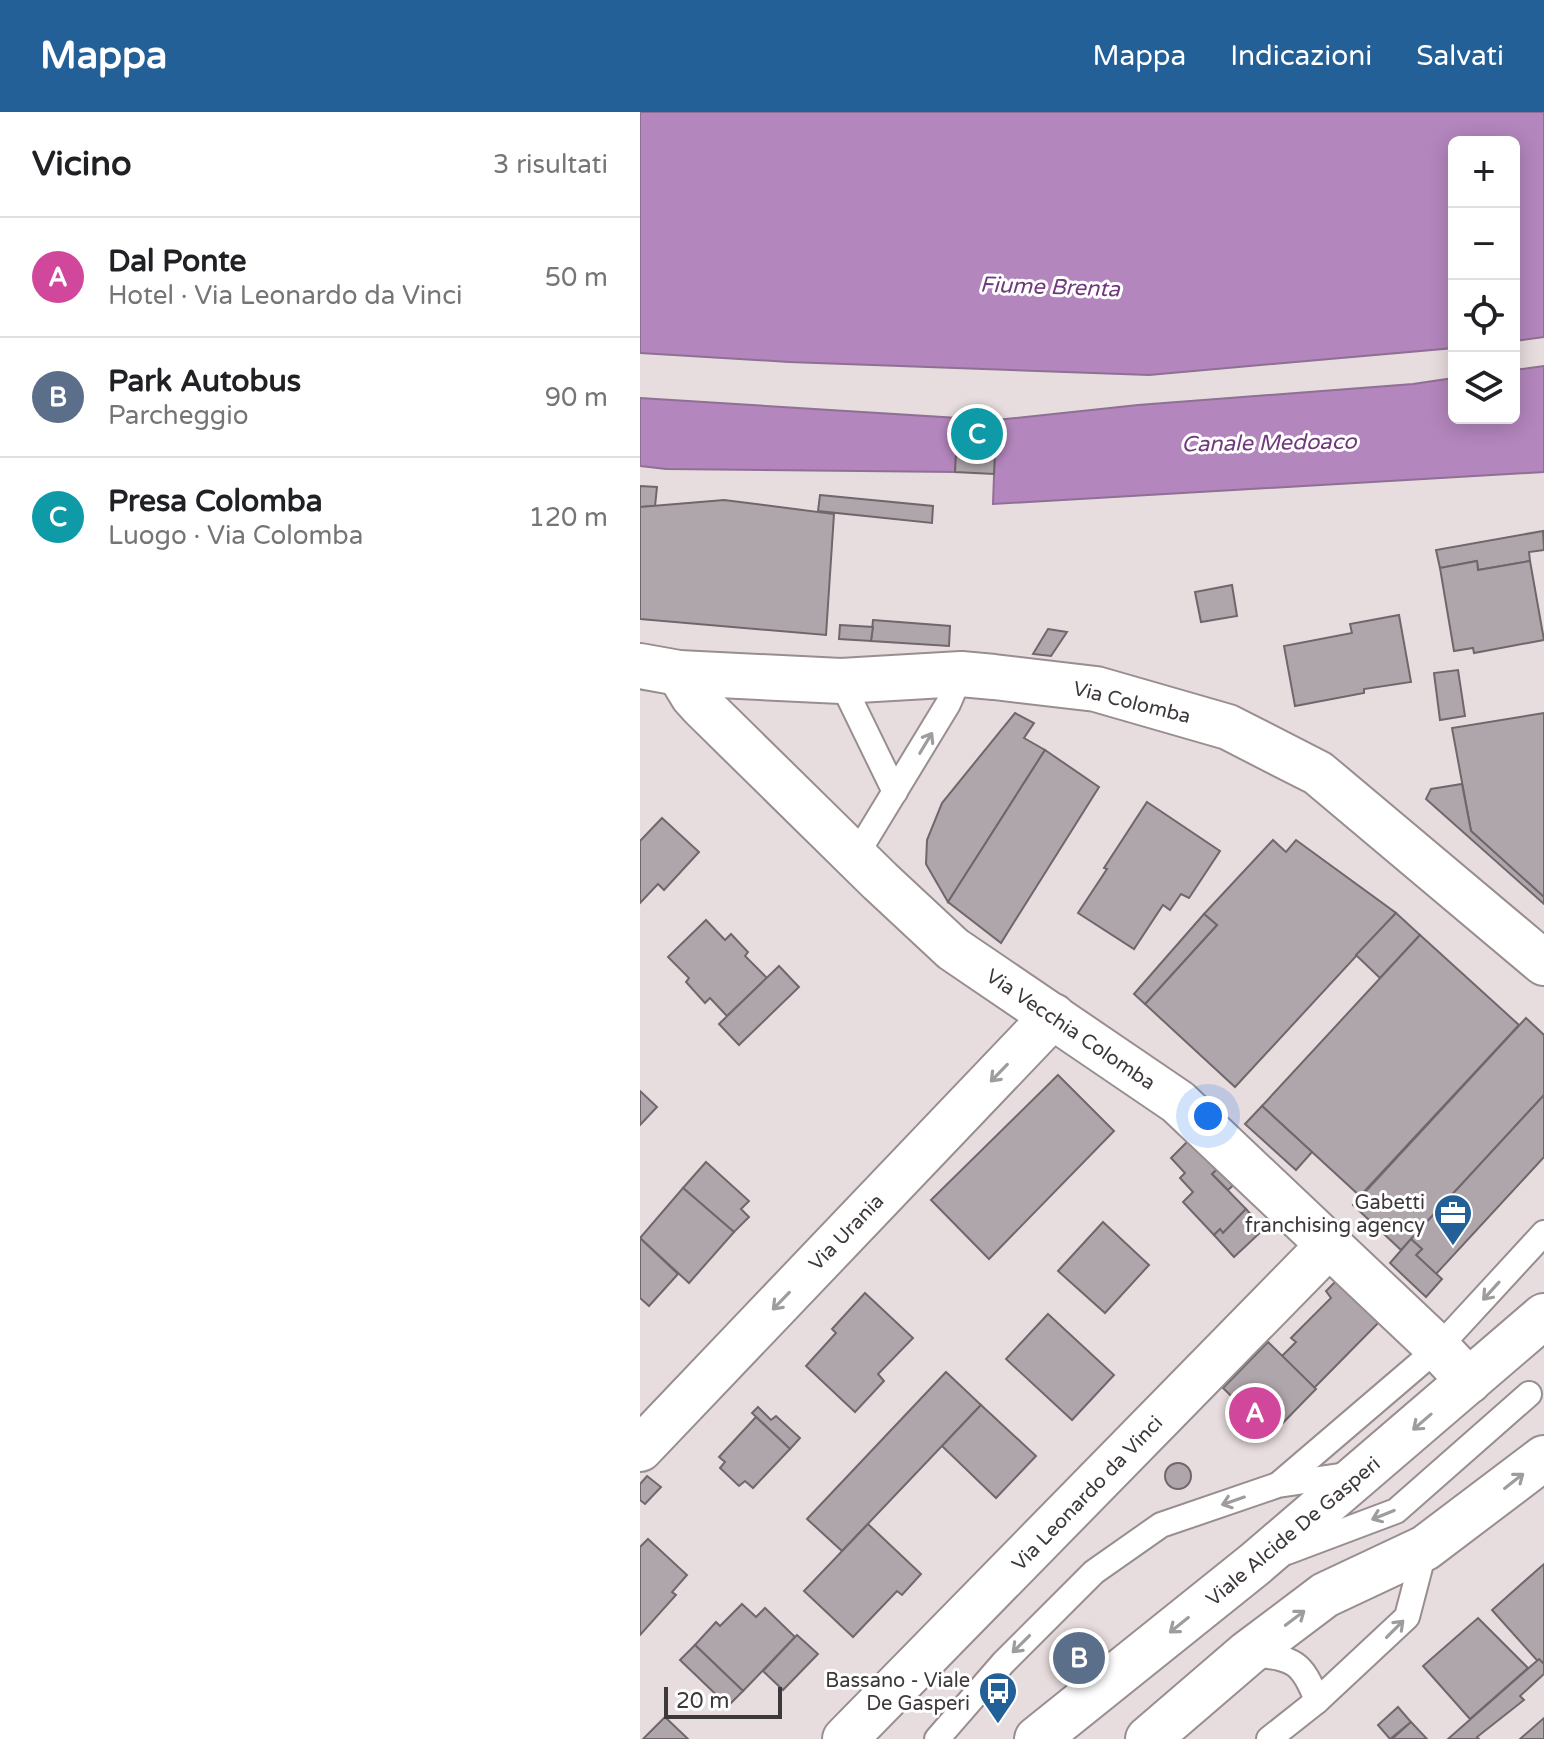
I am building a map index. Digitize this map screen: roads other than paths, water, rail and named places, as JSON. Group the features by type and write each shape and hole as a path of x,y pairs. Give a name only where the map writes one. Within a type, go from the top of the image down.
{"street":[{"name":"Via Colomba","path":"660,670 841,681 961,674 1096,689 1228,727 1318,773 1544,963"},
{"name":"Via Vecchia Colomba","path":"660,670 693,696 855,857 953,949 1178,1102 1259,1176 1469,1381"},
{"name":"Via Urania","path":"640,1449 1053,1016"},
{"name":"Via Leonardo da Vinci","path":"845,1739 1329,1245"},
{"name":"Viale Alcide De Gasperi","path":"1037,1739 1255,1564 1544,1316"},
{"path":"1148,1739 1248,1653 1325,1595 1425,1548 1544,1458"}],"lane":[{"path":"855,857 948,704 961,674"},
{"path":"841,681 895,792"},
{"path":"1278,1485 1438,1348 1544,1233"},
{"path":"1255,1564 1396,1511 1529,1394"},
{"path":"937,1739 1003,1663 1094,1572 1161,1525 1278,1485 1363,1473"},
{"path":"1269,1739 1317,1701 1407,1617 1425,1548"},
{"path":"1248,1653 1289,1659 1308,1677 1317,1701"}],"water":[{"name":"Fiume Brenta","path":"640,112 1544,112 1544,337 1520,340 1520,136 1448,136 1448,349 1149,375 789,362 640,353"},
{"name":"Canale Medoaco","path":"1544,366 1544,472 993,504 996,420 1448,379 1448,424 1520,424 1520,369"},
{"path":"640,398 958,418 955,472 666,469 640,466"}],"place":[{"name":"Presa Colomba","path":"977,434"},
{"name":"Gabetti franchising agency","path":"1453,1247"},
{"name":"Dal Ponte","path":"1255,1413"},
{"name":"Park Autobus","path":"1079,1658"},
{"name":"Bassano - Viale De Gasperi","path":"998,1725"}]}
